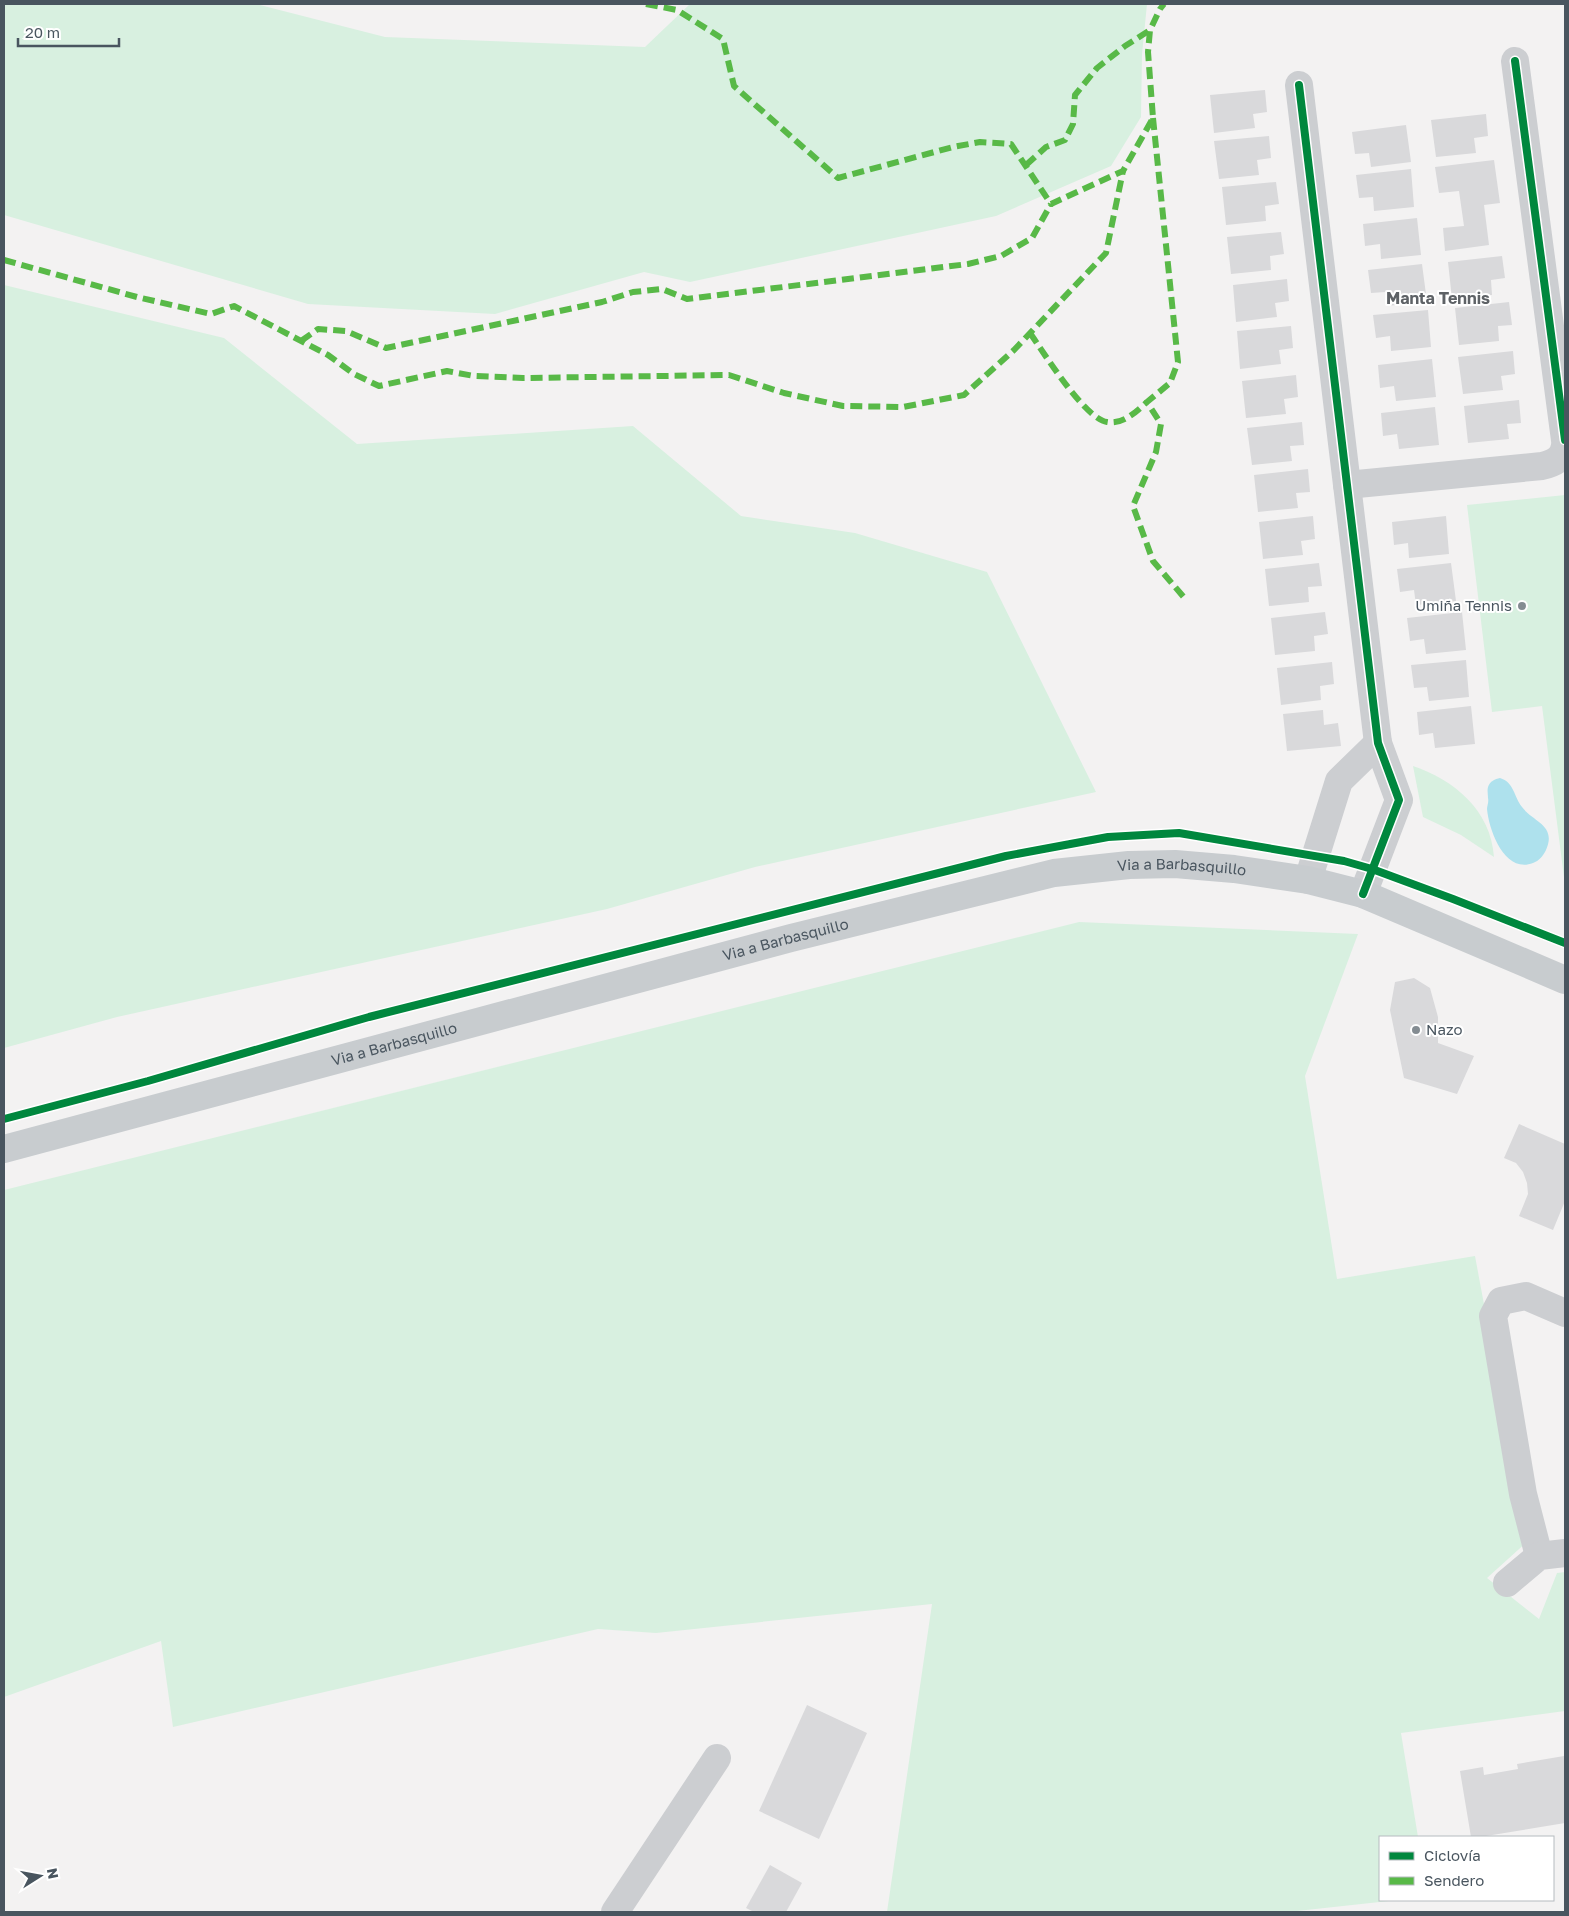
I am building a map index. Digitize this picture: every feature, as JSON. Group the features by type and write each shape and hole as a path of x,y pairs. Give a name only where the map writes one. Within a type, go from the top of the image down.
{"main road":[{"name":"Via a Barbasquillo","path":"4,1149 792,938 1054,873 1129,865 1175,864 1234,869 1308,880 1362,894 1565,980"}],"street":[{"path":"1515,61 1565,440"},
{"path":"1299,85 1378,743 1399,800 1362,894"},
{"path":"1347,485 1542,466 1556,461 1561,456 1565,446"},
{"path":"1308,880 1339,781 1378,743"},
{"path":"1507,1583 1552,1554 1523,1494 1493,1316 1501,1301 1526,1296 1565,1314"},
{"path":"615,1912 718,1758"}],"green space":[{"path":"4,4 256,4 385,37 645,47 690,4 1147,4 1142,54 1141,117 1111,166 996,216 690,282 644,272 495,314 308,304 4,215"},
{"path":"4,285 224,338 357,444 633,426 741,516 855,533 987,572 1096,792 755,867 607,909 117,1017 4,1048"},
{"name":"Umiña Tennis","path":"1565,495 1565,885 1542,706 1492,712 1467,505"},
{"path":"1413,766 1443,780 1468,799 1486,825 1494,857 1461,835 1423,817"},
{"path":"1079,922 1358,934 1305,1076 1337,1279 1475,1256 1528,1541 1487,1578 1539,1619 1557,1573 1565,1572 1565,1711 1401,1733 1418,1836 1379,1836 1379,1901 1389,1901 1288,1912 887,1912 932,1604 656,1633 598,1629 173,1727 161,1641 4,1697 4,1190"}],"water":[{"path":"1500,778 1511,786 1522,807 1546,829 1549,842 1539,860 1533,863 1523,865 1514,862 1507,857 1495,839 1488,818 1488,790 1491,782"}],"building":[{"path":"1265,90 1267,112 1253,114 1255,128 1214,133 1210,95"},
{"path":"1486,114 1488,136 1474,138 1476,153 1436,157 1431,120"},
{"path":"1406,125 1411,162 1371,167 1369,153 1355,154 1352,132"},
{"path":"1269,136 1271,158 1257,160 1259,175 1219,179 1214,141"},
{"path":"1494,160 1500,203 1484,205 1489,245 1445,251 1443,228 1464,226 1459,191 1439,193 1435,167"},
{"path":"1411,169 1414,207 1374,211 1373,197 1359,198 1356,175"},
{"path":"1276,182 1279,204 1265,206 1266,221 1226,225 1222,187"},
{"path":"1417,218 1421,255 1381,259 1380,244 1365,246 1363,224"},
{"path":"1281,232 1284,254 1270,256 1271,270 1231,274 1227,237"},
{"path":"1502,256 1505,278 1491,280 1492,295 1452,299 1448,262"},
{"path":"1422,264 1427,302 1387,306 1385,292 1371,293 1368,270"},
{"path":"1287,279 1289,301 1275,303 1277,317 1236,322 1233,285"},
{"path":"1509,302 1512,325 1498,326 1499,341 1459,345 1455,308"},
{"path":"1428,310 1431,347 1391,351 1390,336 1376,338 1373,315"},
{"path":"1291,326 1293,348 1279,350 1281,364 1240,369 1237,331"},
{"path":"1513,351 1515,374 1501,376 1503,390 1463,394 1458,357"},
{"path":"1432,359 1436,397 1396,401 1394,386 1380,388 1378,365"},
{"path":"1296,375 1298,397 1284,399 1286,414 1246,418 1242,381"},
{"path":"1519,400 1521,423 1507,424 1509,439 1468,443 1464,406"},
{"path":"1435,407 1439,445 1399,449 1397,434 1383,436 1381,413"},
{"path":"1302,422 1304,445 1290,446 1292,461 1252,465 1247,428"},
{"path":"1308,469 1310,492 1296,493 1298,508 1258,512 1254,475"},
{"path":"1313,516 1315,539 1301,541 1303,555 1263,559 1259,522"},
{"path":"1446,516 1449,554 1409,558 1408,543 1394,545 1392,522"},
{"path":"1319,563 1322,586 1308,587 1309,602 1269,606 1265,569"},
{"path":"1451,563 1456,601 1416,605 1414,590 1400,592 1397,569"},
{"path":"1325,612 1328,634 1314,636 1315,651 1275,655 1271,618"},
{"path":"1462,612 1466,650 1426,654 1424,639 1410,641 1407,618"},
{"path":"1466,660 1469,697 1429,701 1427,687 1414,688 1411,665"},
{"path":"1332,662 1334,684 1320,686 1321,700 1281,705 1277,668"},
{"path":"1471,706 1475,744 1435,748 1433,733 1419,735 1417,712"},
{"path":"1323,710 1324,725 1338,723 1341,746 1287,751 1283,714"},
{"name":"Nazo","path":"1414,978 1430,988 1438,1017 1438,1043 1474,1056 1457,1094 1404,1078 1390,1010 1395,982"},
{"path":"1519,1124 1565,1144 1565,1201 1553,1230 1519,1216 1528,1194 1527,1183 1523,1172 1516,1163 1504,1158"},
{"path":"807,1705 867,1733 819,1839 759,1811"},
{"path":"1564,1756 1565,1823 1486,1836 1471,1836 1460,1771 1483,1767 1484,1775 1518,1769 1517,1764"},
{"path":"770,1865 802,1883 786,1912 754,1912 746,1908"}],"marked path":[{"path":"646,4 677,10 723,39 734,86 838,178 953,147 980,142 1011,144 1051,204 1123,171 1153,118 1148,52 1150,30 1164,4"},
{"path":"1026,165 1046,147 1065,140 1073,124 1075,95 1097,68 1125,46 1150,30"},
{"path":"1153,118 1178,362 1170,383 1147,402 1161,424 1156,452 1133,506 1153,561 1187,601"},
{"path":"4,260 137,297 211,314 234,306 328,355 354,374 379,386 447,371 474,376 523,378 729,375 784,393 843,406 903,407 964,395 1014,350 1106,253 1123,171"},
{"path":"301,341 318,329 346,331 386,348 602,302 633,292 662,289 687,299 968,264 1001,256 1032,238 1051,204"},
{"path":"1030,333 1077,398 1098,418 1107,422 1119,421 1147,402"}],"cycle path":[{"path":"1515,61 1565,440"},
{"path":"1299,85 1378,743 1399,800 1363,894"},
{"path":"4,1119 148,1081 369,1017 1006,856 1108,837 1179,833 1344,861 1372,869 1453,899 1565,943"}],"place":[{"name":"Umiña Tennis","path":"1522,606"},
{"name":"Nazo","path":"1416,1030"}],"district":[{"name":"Manta Tennis","path":"1438,298"}]}
